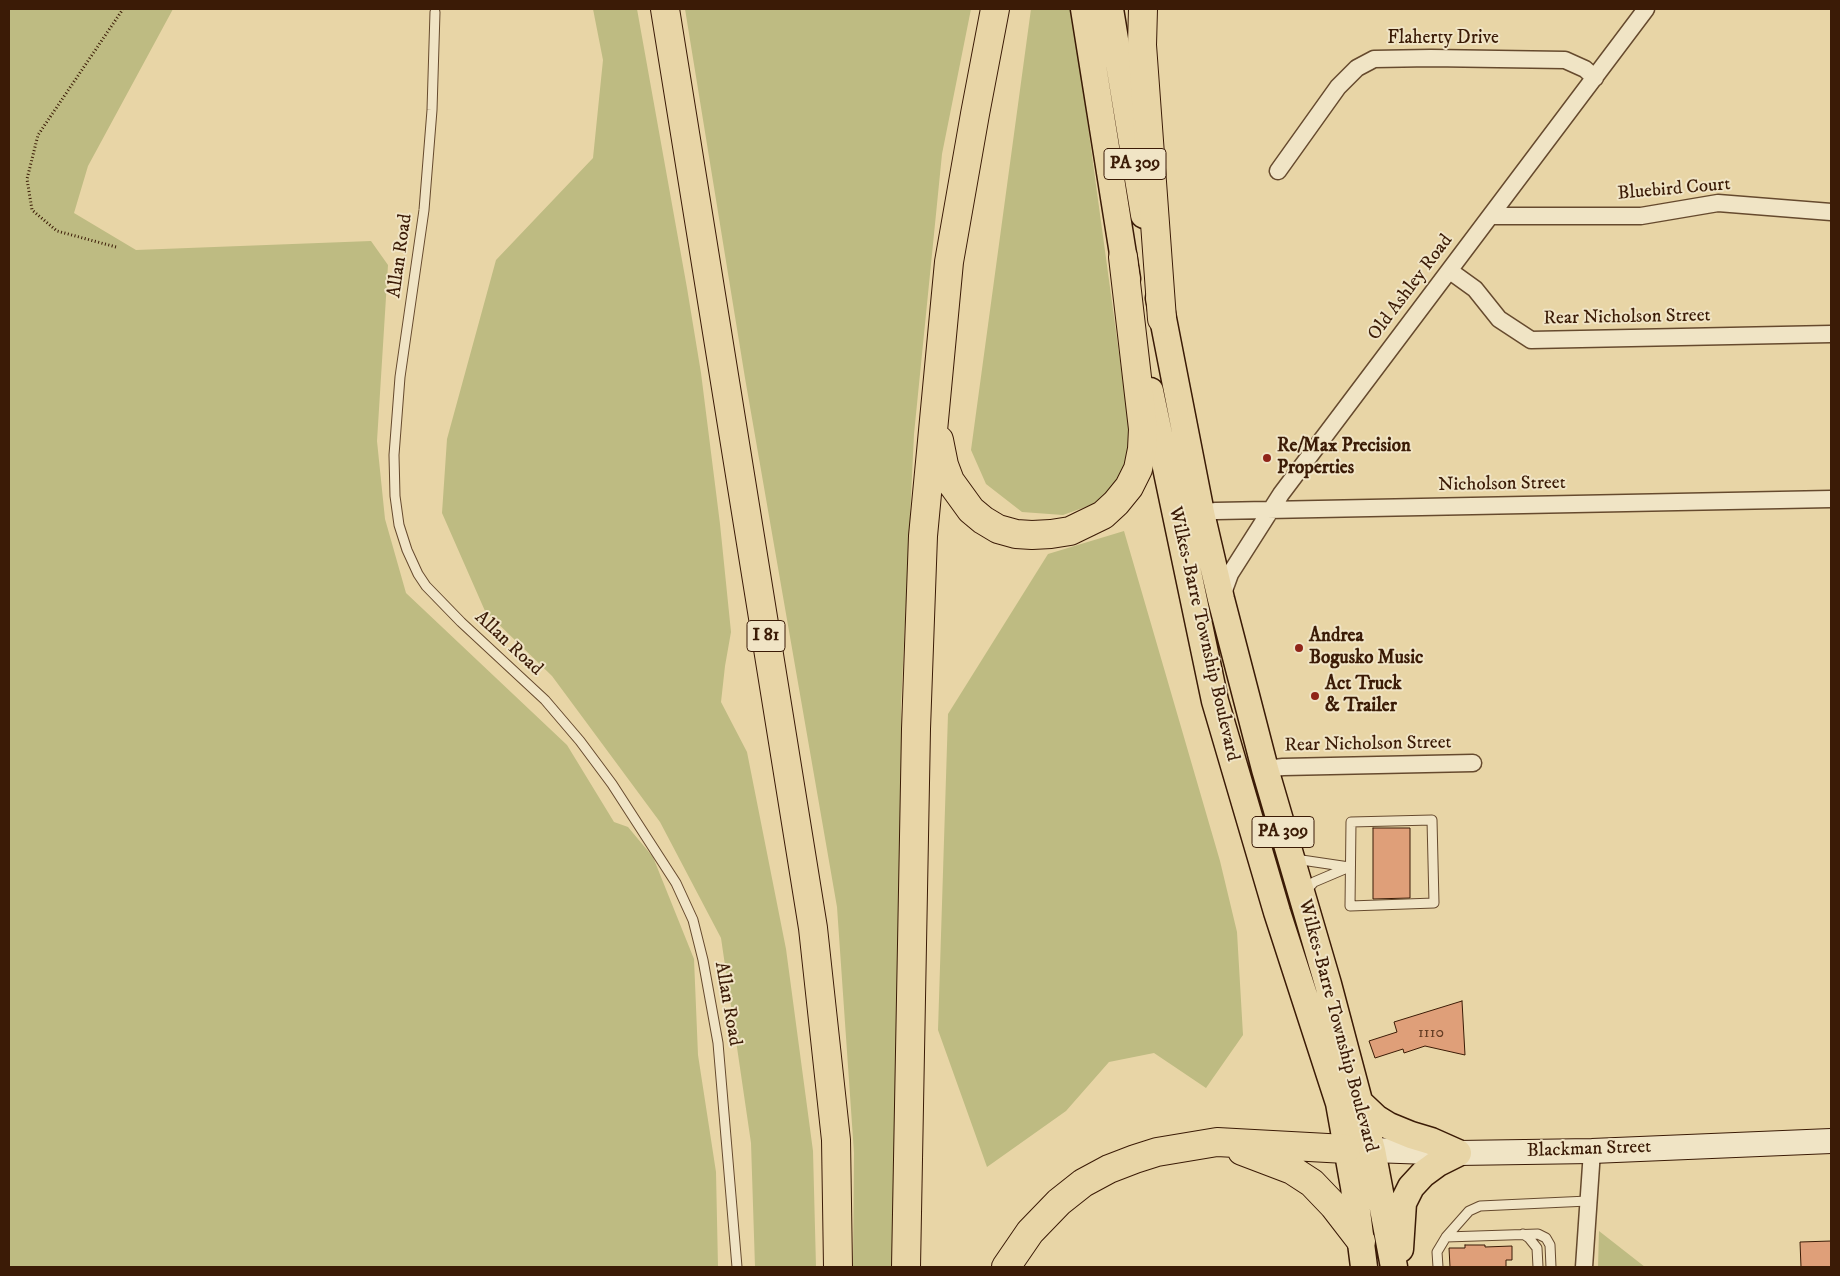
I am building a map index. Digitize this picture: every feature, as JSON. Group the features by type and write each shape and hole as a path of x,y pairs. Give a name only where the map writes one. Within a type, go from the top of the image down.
{"highway":[{"name":"I 81","path":"665,9 813,928 836,1140 838,1267"},
{"path":"906,1267 916,729 922,546 949,262 995,9"},
{"path":"1143,9 1142,45 1162,319"},
{"path":"938,382 939,443 944,465 950,481 961,497 971,510 983,520 998,529 1016,534 1050,534 1070,531 1102,515 1116,503 1130,486 1138,469 1142,449 1143,429 1123,257"},
{"path":"1217,1142 1292,1170 1312,1183 1334,1206 1362,1254"},
{"path":"1006,1267 1030,1232 1058,1202 1083,1183 1109,1169 1157,1152 1217,1142 1359,1149"}],"main road":[{"name":"PA 309","path":"1084,9 1123,257"},
{"name":"PA 309","path":"1110,9 1162,319"},
{"name":"Wilkes-Barre Township Boulevard","path":"1123,257 1214,701 1277,912 1339,1104 1359,1149 1394,1267"},
{"name":"Wilkes-Barre Township Boulevard","path":"1162,319 1200,513 1221,599 1265,770 1328,984 1358,1102 1359,1149 1354,1186 1362,1254"},
{"path":"1358,1102 1376,1118 1389,1126 1458,1153"},
{"name":"Blackman Street","path":"1359,1149 1458,1153 1592,1151 1831,1141"},
{"path":"1399,1267 1403,1203 1411,1187 1423,1174 1438,1163 1458,1153"}],"street":[{"name":"Old Ashley Road","path":"1221,599 1230,574 1282,494 1646,9"},
{"name":"Flaherty Drive","path":"1278,171 1338,87 1357,68 1374,60 1431,58 1565,60 1585,69 1595,78"},
{"name":"Bluebird Court","path":"1491,216 1641,216 1718,203 1831,212"},
{"name":"Rear Nicholson Street","path":"1450,271 1474,289 1499,319 1531,340 1831,334"},
{"name":"Nicholson Street","path":"1175,516 1216,511 1831,498"},
{"name":"Rear Nicholson Street","path":"1265,770 1283,767 1474,763"},
{"path":"1584,1267 1592,1151"}],"lane":[{"name":"Allan Road","path":"435,12 432,110 424,210 400,377 394,455 395,496 399,525 407,550 426,586 461,622 545,700 602,770 646,834 676,883 693,920 703,960 718,1042 738,1267"},
{"path":"1432,820 1434,903 1350,906 1349,868 1351,822 1432,820"},
{"path":"1290,857 1349,868"},
{"path":"1302,896 1314,882 1349,868"},
{"path":"1438,1267 1437,1252 1446,1237 1469,1211 1480,1206 1588,1201"},
{"path":"1523,1234 1530,1238 1537,1248 1538,1267"},
{"path":"1446,1237 1538,1234 1546,1238 1550,1245 1551,1267"}],"path":[{"path":"116,247 57,231 32,210 27,180 38,135 123,9"}],"shaded area":[{"path":"9,9 173,9 88,166 74,213 136,250 371,241 388,265 377,441 385,519 406,593 567,745 614,822 628,827 653,857 694,959 698,1055 716,1172 718,1267 9,1267"},
{"path":"593,9 637,9 687,288 701,373 731,632 721,702 747,752 786,949 813,1151 816,1267 755,1267 751,1143 721,938 660,822 552,676 485,611 442,513 447,439 496,260 593,158 603,60"},
{"path":"685,9 971,9 942,154 914,434 901,706 904,1022 897,1267 853,1267 854,1153 837,907 745,378"},
{"path":"1031,9 1072,9 1130,434 1124,473 1102,501 1063,515 1022,512 986,484 971,450"},
{"path":"1124,531 1220,861 1237,932 1243,1035 1206,1088 1154,1053 1109,1062 1066,1111 987,1167 938,1030 948,714 1048,554"},
{"path":"1599,1231 1645,1267 1598,1267"}],"building":[{"path":"1373,828 1410,828 1410,898 1373,899"},
{"path":"1462,1001 1465,1055 1425,1046 1404,1053 1403,1049 1375,1058 1369,1041 1397,1032 1394,1022"},
{"path":"1831,1241 1831,1267 1801,1267 1800,1242"},
{"path":"1465,1245 1485,1245 1485,1247 1512,1246 1512,1260 1506,1260 1506,1267 1450,1267 1449,1248 1465,1248"}],"place":[{"name":"Re/Max Precision Properties","path":"1267,458"},
{"name":"Andrea Bogusko Music","path":"1299,648"},
{"name":"Act Truck & Trailer","path":"1315,696"}]}
